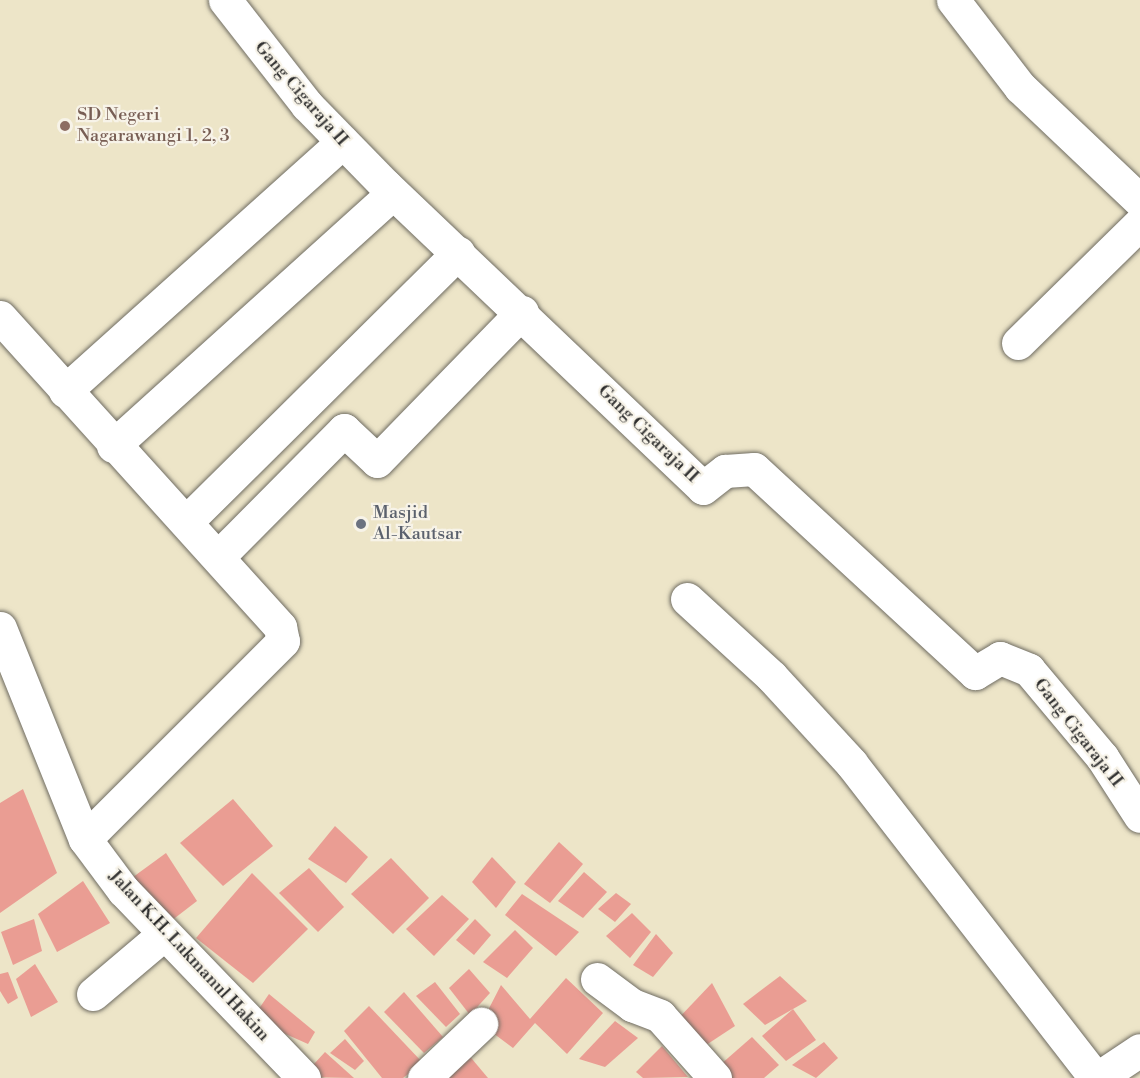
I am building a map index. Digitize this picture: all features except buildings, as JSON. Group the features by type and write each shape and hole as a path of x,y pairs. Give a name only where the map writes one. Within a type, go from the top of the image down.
{"street":[{"name":"Gang Cigaraja II","path":"225,0 343,142 393,193 522,312 703,488 724,471 754,469 975,673 1000,658 1029,670 1102,757 1140,816"},
{"path":"953,0 1020,87 1140,201"},
{"path":"65,391 343,142"},
{"path":"113,446 393,193"},
{"path":"1018,343 1140,223"},
{"path":"186,522 458,253"},
{"path":"218,557 344,430 377,461 522,312"},
{"path":"0,317 113,446 186,522 280,627 283,641 85,839"},
{"path":"687,599 772,677 851,763 1097,1078 1140,1050"},
{"name":"Jalan K.H. Lukmanul Hakim","path":"0,628 85,839 164,934 304,1078"},
{"path":"93,994 164,934"},
{"path":"597,979 632,1005 660,1016 715,1078"},
{"path":"424,1078 481,1024"}],"place":[{"name":"SD Negeri Nagarawangi 1, 2, 3","path":"65,126"},
{"name":"Masjid Al-Kautsar","path":"361,524"}]}
